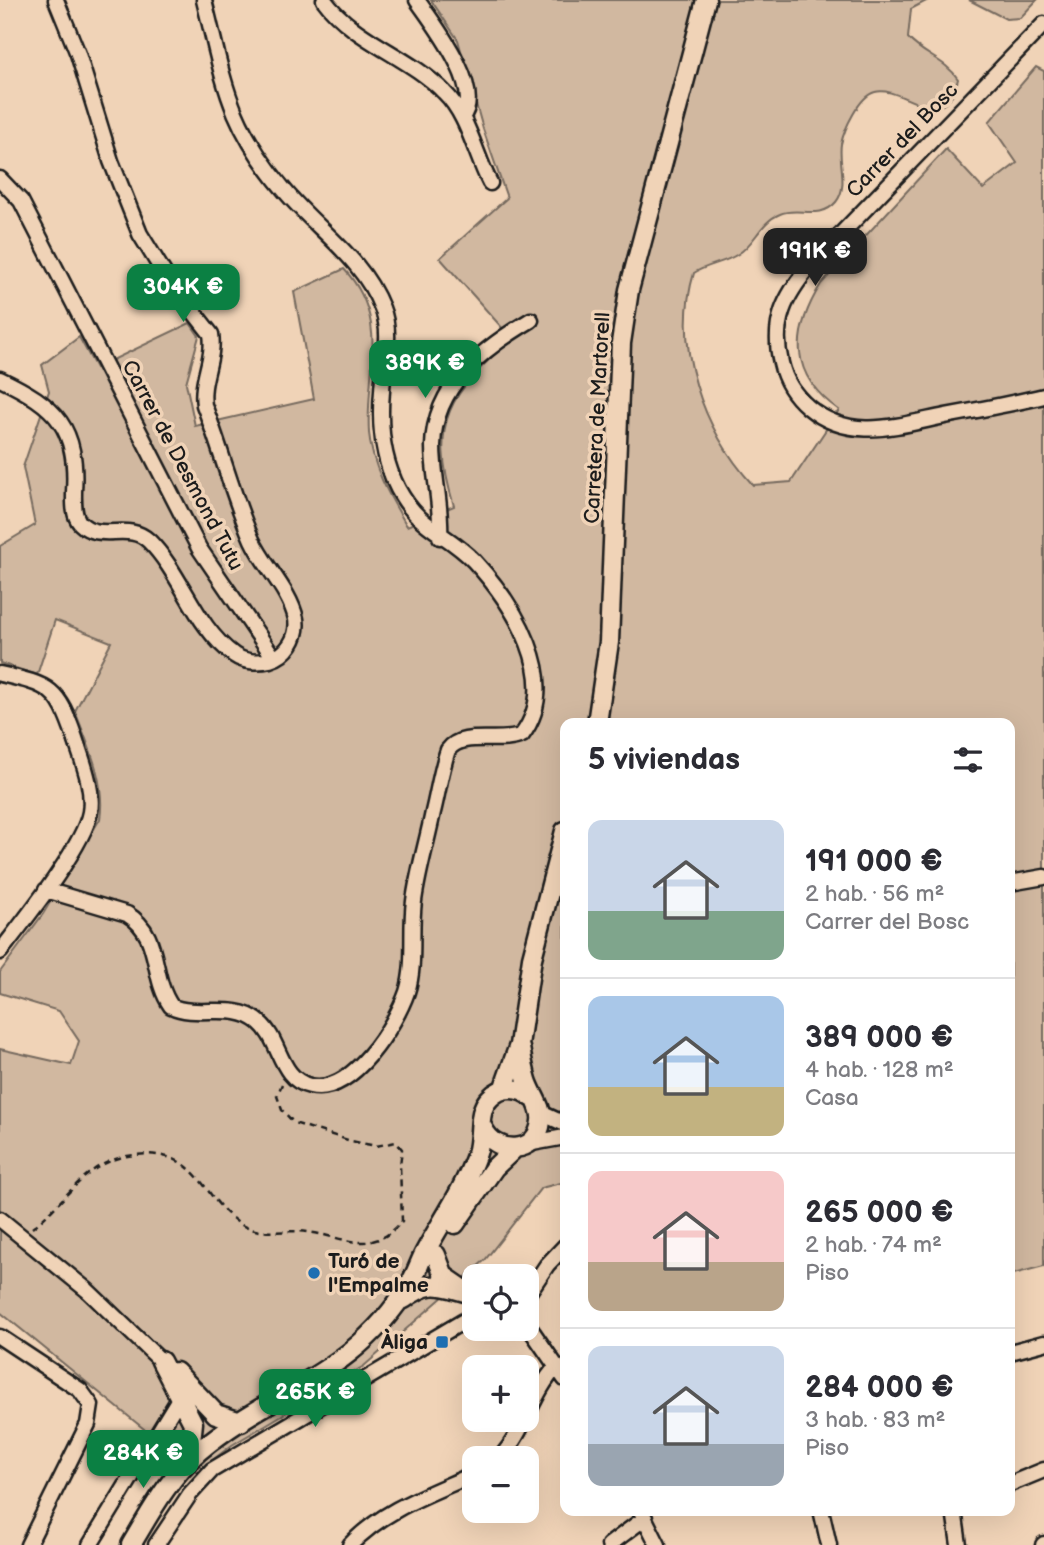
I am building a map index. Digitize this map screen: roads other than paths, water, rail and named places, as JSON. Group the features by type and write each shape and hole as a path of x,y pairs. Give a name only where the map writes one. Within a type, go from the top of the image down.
{"main road":[{"name":"Carretera de Martorell","path":"598,718 609,642 621,343 629,290 706,0"},
{"path":"131,1545 189,1460 241,1422 341,1362 376,1332 411,1283 468,1177 483,1128 482,1115 486,1102 503,1090 519,1045 532,958 560,850"},
{"path":"411,1283 436,1255 501,1159 521,1147 540,1129 537,1105 519,1045"},
{"path":"503,1090 522,1091 537,1105"},
{"path":"483,1128 495,1144 521,1147"},
{"path":"436,1255 444,1276 462,1288"},
{"path":"398,1303 428,1284 439,1284 462,1291"},
{"path":"161,1361 185,1392 216,1414 241,1422"},
{"path":"185,1392 193,1423 189,1460"}],"street":[{"path":"0,379 54,414 71,438 75,453 74,501 81,523 93,531 130,532 148,539 223,646 246,661 274,658 293,640 296,618 252,539 204,405 201,388 213,344 211,334 167,278 141,234 111,161 83,65 56,0"},
{"path":"46,890 127,915 138,921 150,940 162,989 171,1006 186,1010 235,1012 255,1019 269,1032 290,1073 302,1084 324,1087 356,1069 386,1034 408,985 414,902 448,750 461,741 515,738 522,735 529,723 537,662 527,638 504,600 472,560 412,512 397,487 386,457 381,415 387,333 381,305 354,260 296,205 243,134 223,86 204,0"},
{"path":"324,0 344,21 443,91 462,117 490,183"},
{"path":"417,0 463,75 469,100 462,117"},
{"name":"Carrer del Bosc","path":"1044,24 810,266 789,291 778,331 783,370 793,391 825,420 845,427 882,430 1044,396"},
{"name":"Carrer de Desmond Tutu","path":"0,179 21,201 199,548 274,658"},
{"path":"440,537 433,445 443,401 475,357 531,320"},
{"path":"0,674 43,685 56,694 69,722 86,779 90,814 46,890 0,953"},
{"path":"1015,882 1044,877"},
{"path":"537,1105 560,1121"},
{"path":"521,1147 560,1138"},
{"path":"0,1219 87,1290 161,1361"},
{"path":"539,1277 560,1251"},
{"path":"156,1545 190,1494 212,1470 462,1322"},
{"path":"0,1337 80,1390 91,1405 88,1424 28,1545"},
{"path":"539,1341 560,1372"},
{"path":"1015,1351 1044,1343"},
{"path":"510,1446 519,1434 546,1378 560,1373"},
{"path":"90,1545 185,1392"},
{"path":"1015,1482 1044,1469"},
{"path":"350,1545 376,1521 462,1479"},
{"path":"609,1545 640,1516"},
{"path":"643,1516 658,1545"},
{"path":"823,1516 830,1545"},
{"path":"955,1516 959,1545"}],"place":[{"name":"Turó de l'Empalme","path":"314,1273"},
{"name":"Àliga","path":"442,1342"}]}
